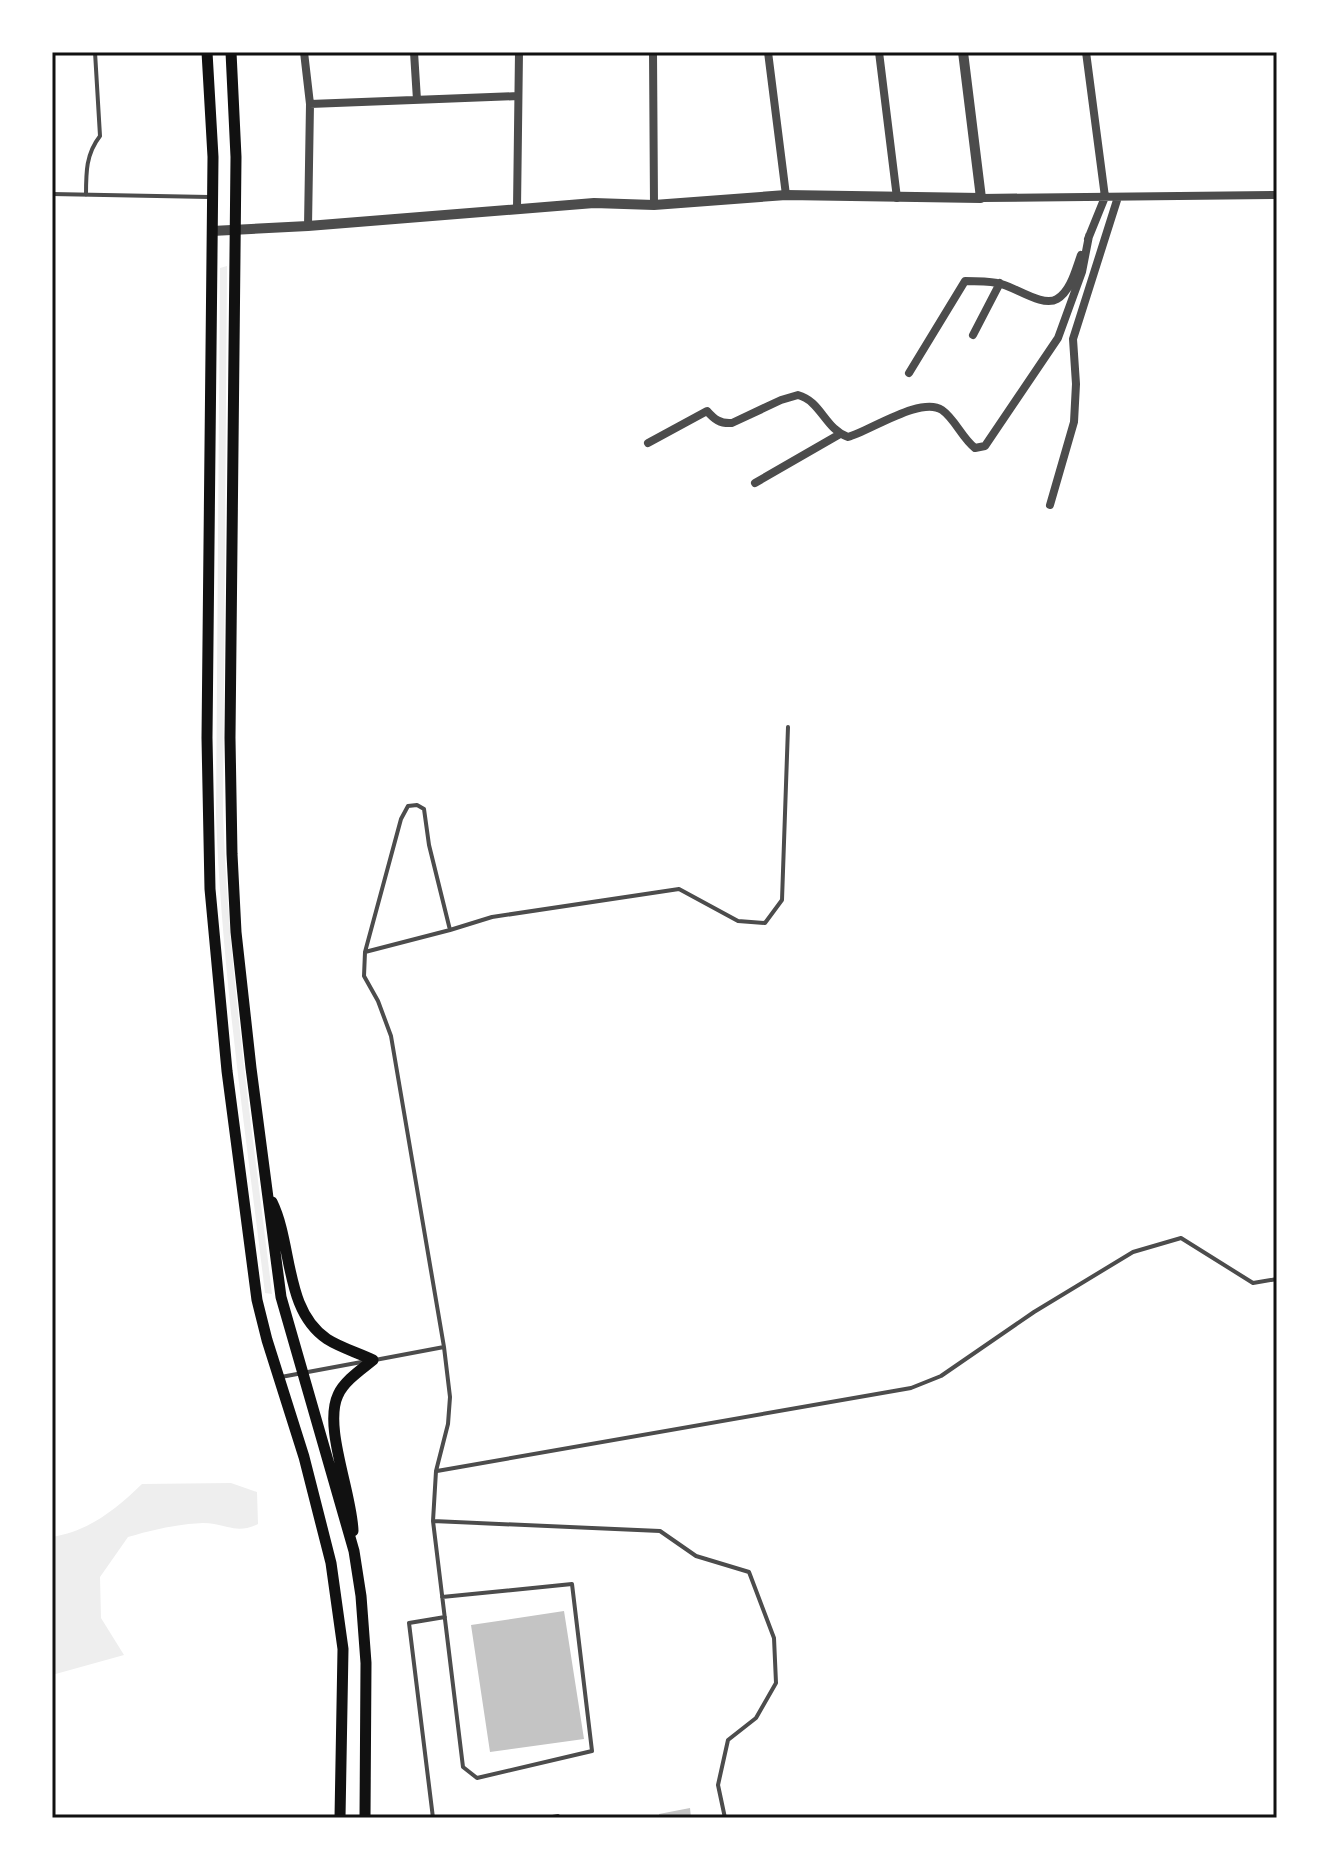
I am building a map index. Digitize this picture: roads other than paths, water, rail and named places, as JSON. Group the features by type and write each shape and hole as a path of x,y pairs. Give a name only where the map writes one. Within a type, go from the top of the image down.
{"main road":[{"path":"207,52 213,157 207,738 210,889 226,1055 257,1300 304,1457 331,1563 343,1649 340,1818"},
{"path":"231,52 236,157 232,854 242,992 281,1297 354,1551 361,1596 366,1663 365,1818"},
{"path":"268,1193 281,1220 288,1261 303,1314 314,1329 330,1341 373,1360 338,1393 334,1410 335,1439 353,1515 354,1551"}],"street":[{"path":"304,52 310,104 308,226"},
{"path":"414,52 417,100"},
{"path":"517,208 519,52"},
{"path":"653,52 654,205"},
{"path":"768,52 786,195"},
{"path":"879,52 897,198"},
{"path":"963,52 981,198"},
{"path":"909,373 965,281 1000,283 1049,301 1058,299 1068,288 1105,197 1086,52"},
{"path":"310,104 518,96"},
{"path":"212,231 594,203 654,205 786,195 897,198 1277,195"},
{"path":"1050,505 1074,422 1076,384 1073,339 1118,197"},
{"path":"648,443 707,411 715,419 732,423 798,395 816,406 832,429 848,437 925,406 942,410 975,448 985,446 1058,338 1082,272 1089,236"},
{"path":"973,335 1000,283"},
{"path":"755,483 840,434"}],"lane":[{"path":"86,195 86,165 92,145 100,136 95,52"},
{"path":"52,194 212,197"},
{"path":"365,952 492,917 679,889 738,921 765,923 782,900 788,727"},
{"path":"442,1597 572,1584 592,1751 477,1778 463,1767 445,1617 442,1597 433,1521 436,1471 448,1424 450,1397 444,1347 391,1036 378,1001 364,976 365,952 401,819 408,806 417,805 424,809 429,845 450,930"},
{"path":"436,1471 911,1388 941,1376 1034,1312 1133,1252 1181,1238 1253,1283 1277,1279"},
{"path":"278,1377 444,1347"},
{"path":"433,1521 660,1531 696,1556 749,1572 774,1638 776,1683 756,1718 728,1740 718,1785 725,1818"},
{"path":"433,1818 409,1623 445,1617"},
{"path":"547,1818 558,1816"}]}
